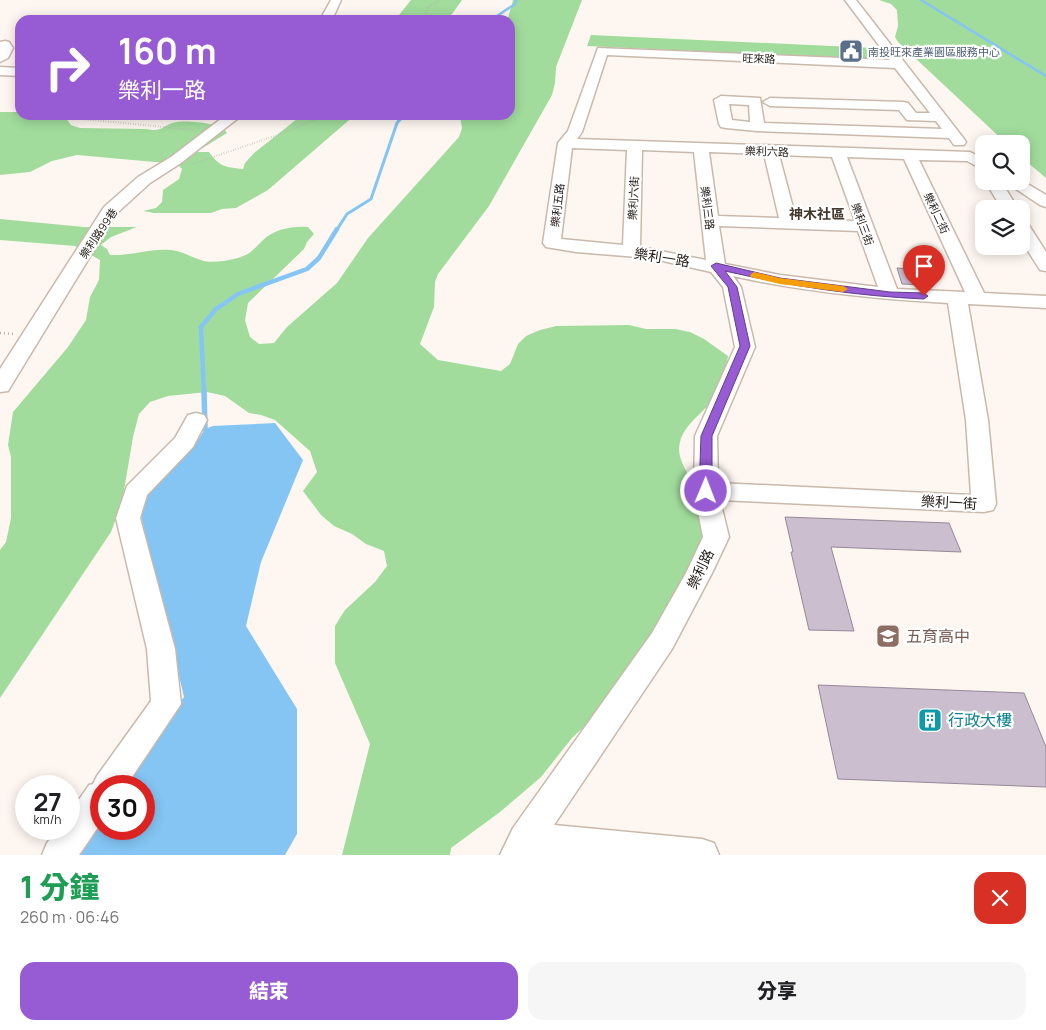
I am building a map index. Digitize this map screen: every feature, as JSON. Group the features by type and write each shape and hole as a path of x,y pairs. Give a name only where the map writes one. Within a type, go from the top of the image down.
{"street":[{"path":"330,15 336,0"},
{"path":"850,0 975,162"},
{"path":"0,58 4,55 7,48 3,45 15,41"},
{"name":"旺來路","path":"564,143 576,132 602,51 899,64"},
{"path":"0,71 15,72"},
{"path":"770,102 903,106 912,117 940,117"},
{"name":"樂利路99巷","path":"0,386 110,211 144,180 176,160 229,120"},
{"path":"757,123 859,132 952,134"},
{"name":"樂利六路","path":"564,143 970,157"},
{"name":"樂利五路","path":"564,143 552,243 576,247"},
{"name":"樂利六街","path":"631,252 635,145"},
{"name":"樂利三路","path":"701,149 716,266"},
{"path":"770,150 789,223"},
{"name":"樂利三街","path":"838,153 890,294"},
{"name":"樂利二街","path":"910,156 967,298"},
{"path":"970,157 975,160"},
{"path":"1027,190 1046,202"},
{"path":"709,221 864,226"},
{"path":"1030,240 1046,266"},
{"name":"樂利一路","path":"576,247 650,253 780,281 890,294 1046,302"},
{"name":"樂利路","path":"521,847 662,641 699,573 716,537 706,491 706,436 745,346 732,287 716,266"},
{"name":"樂利一街","path":"706,491 984,504 967,298"},
{"path":"116,775 166,704 161,650 128,518 136,492 185,442 196,420"},
{"path":"59,855 90,811"},
{"name":"樂利路","path":"521,847 702,855"}],"path":[{"path":"426,15 428,7 440,0"},
{"path":"92,120 214,132"},
{"path":"176,160 197,164 314,120"}],"green space":[{"path":"411,0 462,0 451,15 399,15"},
{"path":"513,0 582,0 556,67 552,95 489,206 438,274 435,282 434,307 420,344 438,360 501,371 510,364 518,344 526,336 556,326 629,325 646,329 675,329 690,332 704,339 728,356 726,366 715,396 686,429 680,442 679,453 704,511 710,541 605,707 572,738 541,777 500,812 451,848 450,855 342,855 370,744 335,663 335,626 345,610 375,582 387,566 384,551 366,544 352,534 334,526 321,515 303,491 317,472 310,451 275,420 249,413 225,396 207,392 168,396 150,402 139,414 133,437 122,502 111,532 0,698 0,550 6,542 11,518 11,457 8,445 13,412 68,347 86,320 90,297 99,280 100,260 75,246 0,240 0,219 84,227 137,227 111,237 101,245 107,249 110,255 171,250 211,262 244,256 267,237 278,231 296,227 308,227 314,234 304,249 248,303 245,320 250,337 259,344 274,343 287,327 337,283 368,238 459,137 462,128 461,120 515,120 515,15 509,15"},
{"path":"879,0 1046,0 1046,178 1030,165 1030,135 997,135 898,42 895,37 898,26 897,10 891,4"},
{"path":"591,35 875,48 884,60 587,46"},
{"path":"0,112 15,112 15,120 67,120 71,125 80,128 156,130 182,121 212,125 219,127 227,133 196,152 209,152 216,161 223,165 243,169 245,163 254,153 296,120 349,120 268,190 236,208 222,209 211,213 154,213 143,211 156,208 162,202 163,190 179,179 182,169 177,164 77,155 52,161 30,172 0,175"}],"water":[{"path":"275,423 303,460 261,562 246,626 297,709 297,834 285,855 79,855 90,836 90,840 155,840 155,775 128,775 184,697 138,503 192,449 205,429 213,426"}],"building":[{"path":"897,268 920,270 926,285 902,284"},
{"path":"785,517 949,523 961,552 831,547 854,631 809,630"},
{"name":"行政大樓","path":"818,685 1024,693 1046,747 1046,787 838,779"}],"waterway":[{"path":"498,15 515,4 516,0"},
{"path":"921,0 1046,76"},
{"path":"336,231 347,214 371,199 400,120"},
{"path":"204,393 201,327 216,309 238,294 307,269 319,258 337,229"},
{"path":"204,391 205,429"}],"slow traffic":[{"path":"754,275 780,281 843,289"}],"place":[{"name":"南投旺來產業園區服務中心","path":"851,51"},
{"name":"五育高中","path":"888,636"},
{"name":"行政大樓","path":"930,720"}],"district":[{"name":"神木社區","path":"817,213"}],"route":[{"path":"706,491 706,436 745,346 732,287 716,266 780,281 890,294 924,296"}]}
